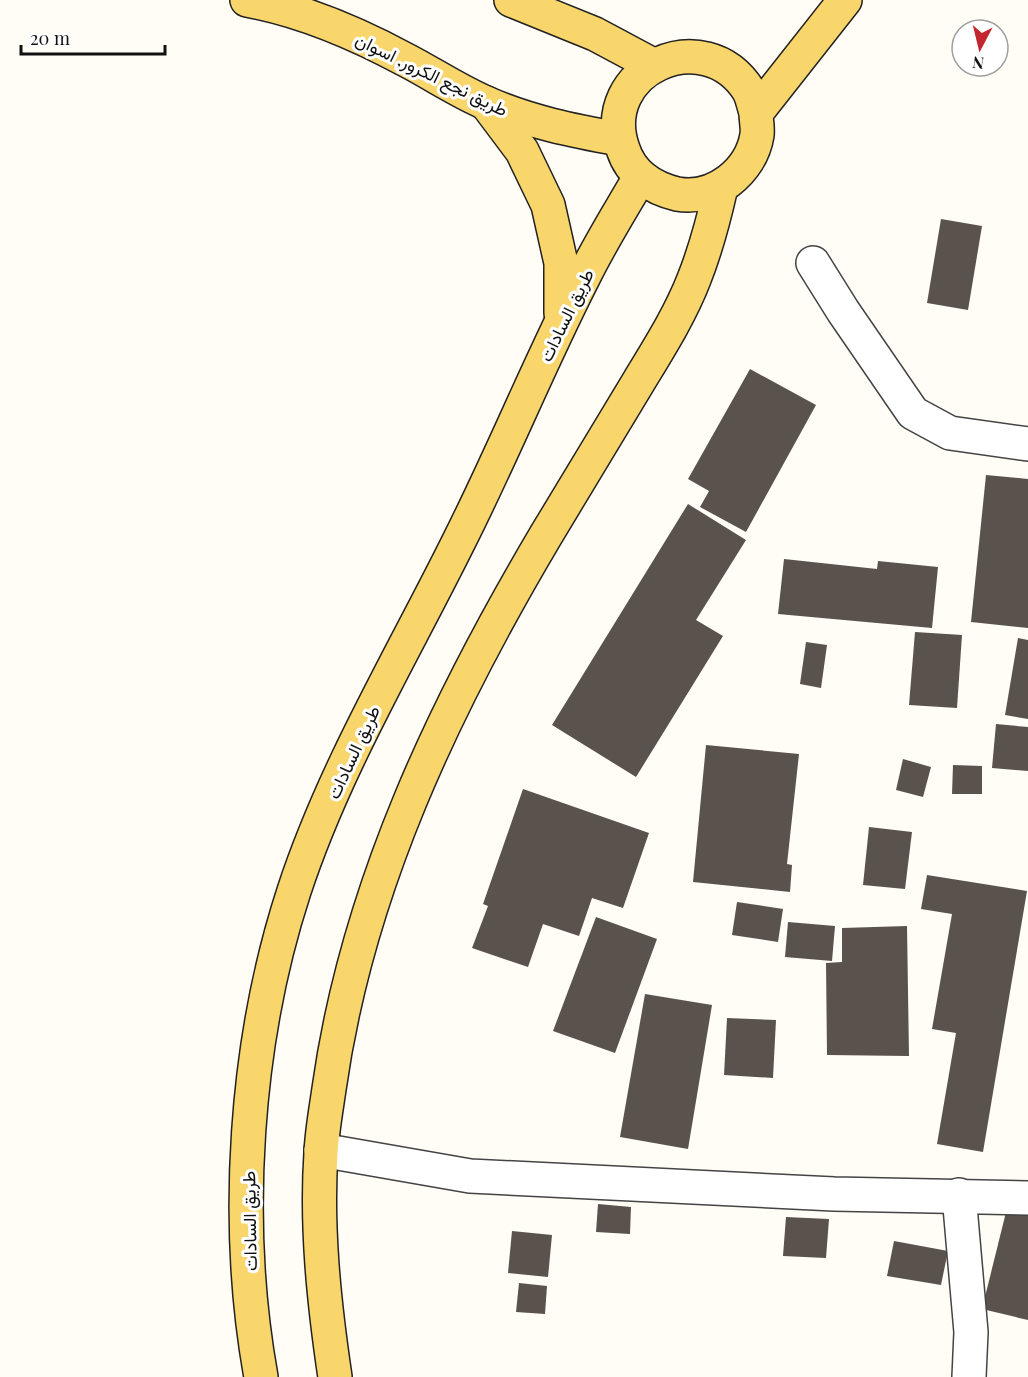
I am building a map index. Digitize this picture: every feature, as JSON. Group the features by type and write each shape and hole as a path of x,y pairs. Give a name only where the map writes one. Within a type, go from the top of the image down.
{"main road":[{"name":"طريق نجع الكرور, اسوان","path":"247,0 308,16 358,36 445,83 529,120 619,139"},
{"path":"511,0 595,34 653,65"},
{"path":"756,112 844,0"},
{"path":"696,56 717,63 735,75 749,92 756,112 757,134 751,155 738,173 721,187 701,194 679,194 658,188 640,177 626,159 619,139 618,117 624,96 636,79 653,65 674,58 696,56"},
{"path":"486,103 522,151 548,205 561,263 561,323"},
{"name":"طريق السادات","path":"261,1377 249,1276 246,1207 249,1127 258,1047 273,969 294,892 323,816 355,745 460,540 584,275 640,177"},
{"path":"335,1377 327,1320 319,1208 321,1150 336,1044 361,938 395,834 438,735 544,538 673,326 694,282 710,235 721,187"}],"street":[{"path":"813,263 843,311 913,412 950,433 1028,444"},
{"path":"321,1150 470,1176 799,1192 1028,1198"},
{"path":"959,1195 971,1332 969,1377"}],"building":[{"path":"941,219 982,226 968,310 927,303"},
{"path":"750,369 816,405 746,532 700,507 709,491 688,479"},
{"path":"986,475 1028,479 1028,628 971,622"},
{"path":"688,504 746,540 696,620 723,636 636,777 552,725"},
{"path":"784,559 877,569 878,561 938,567 932,628 778,614"},
{"path":"915,632 962,635 957,708 909,705"},
{"path":"1018,638 1028,640 1028,719 1005,715"},
{"path":"806,642 827,645 821,688 800,684"},
{"path":"996,724 1028,727 1028,771 992,768"},
{"path":"706,745 799,754 787,864 792,865 790,892 693,882"},
{"path":"903,759 931,767 923,797 896,790"},
{"path":"953,765 982,766 982,794 952,794"},
{"path":"523,789 649,833 623,908 592,898 579,936 543,924 528,967 472,948 488,906 483,904"},
{"path":"869,827 912,832 905,889 863,885"},
{"path":"927,875 1027,891 983,1152 937,1144 956,1033 932,1029 952,914 921,909"},
{"path":"737,902 783,909 778,942 732,935"},
{"path":"596,917 657,939 615,1053 553,1031"},
{"path":"788,922 835,926 832,961 785,957"},
{"path":"907,926 909,1056 827,1055 826,963 842,962 842,928"},
{"path":"645,994 712,1005 688,1149 620,1137"},
{"path":"727,1018 776,1020 773,1078 724,1075"},
{"path":"598,1204 631,1207 630,1234 596,1232"},
{"path":"1008,1204 1028,1209 1028,1320 982,1309"},
{"path":"786,1217 829,1219 826,1258 783,1256"},
{"path":"512,1231 552,1235 548,1277 508,1273"},
{"path":"894,1241 948,1251 941,1285 887,1276"},
{"path":"519,1283 547,1286 545,1314 516,1312"}]}
